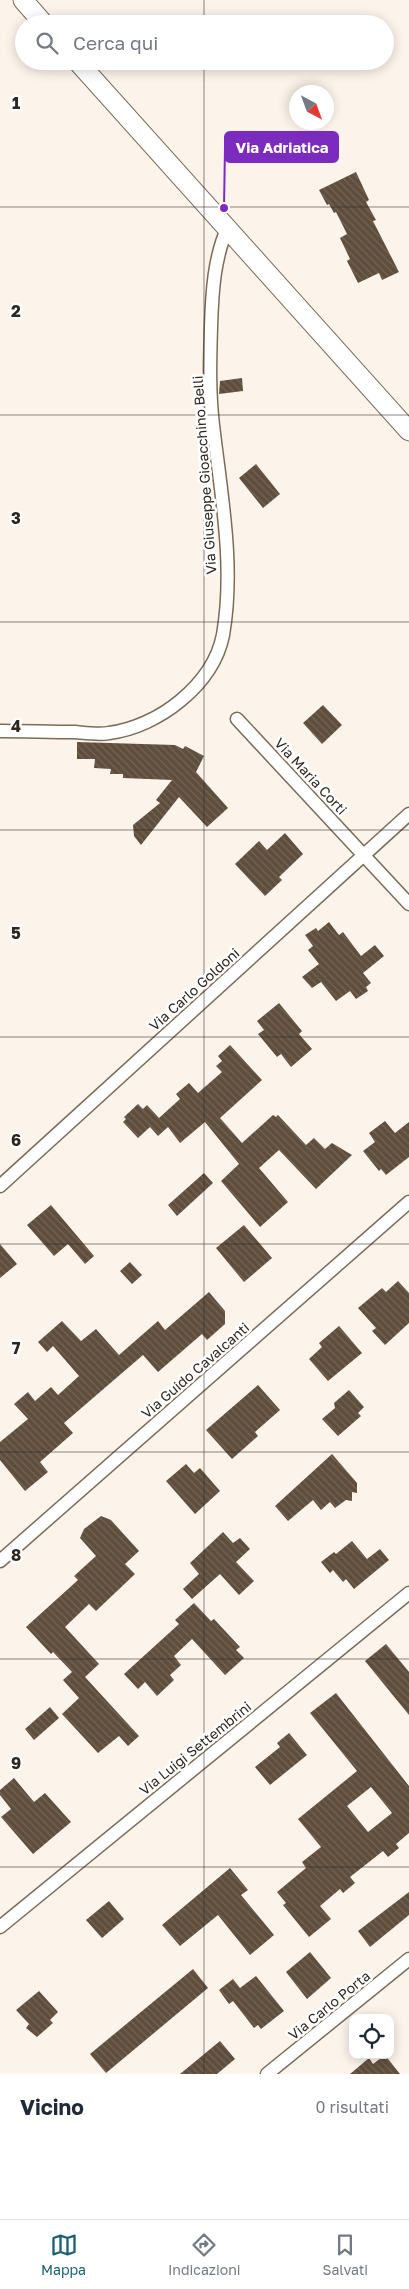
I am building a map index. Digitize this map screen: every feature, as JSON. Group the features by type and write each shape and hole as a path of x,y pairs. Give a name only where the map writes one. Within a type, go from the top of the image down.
{"street":[{"path":"23,0 36,15"},
{"path":"85,70 409,431"},
{"name":"Via Giuseppe Gioacchino Belli","path":"0,731 109,733 142,725 170,710 195,687 212,662 222,637 227,578 225,520 213,423 210,378 211,311 219,246 228,227"},
{"name":"Via Maria Corti","path":"237,719 409,904"},
{"name":"Via Carlo Goldoni","path":"0,1186 409,814"},
{"name":"Via Guido Cavalcanti","path":"0,1561 409,1202"},
{"name":"Via Luigi Settembrini","path":"0,1927 409,1593"},
{"name":"Via Carlo Porta","path":"267,2074 409,1959"}],"building":[{"path":"356,172 369,200 366,202 376,220 373,221 399,272 382,280 379,273 358,283 347,261 350,259 340,238 347,234 336,212 334,213 329,204 327,205 319,190"},
{"path":"242,378 243,391 219,394 220,381"},
{"path":"256,464 280,494 263,508 239,478"},
{"path":"323,705 342,725 322,744 303,723"},
{"path":"77,742 175,745 183,749 185,746 204,756 196,772 228,808 207,827 179,797 141,845 134,836 133,825 160,803 156,800 172,780 123,778 123,774 110,774 111,769 94,768 95,759 77,759"},
{"path":"285,833 303,854 279,877 282,880 265,896 235,864 259,841 267,850"},
{"path":"329,922 339,935 343,932 361,956 375,945 384,956 363,973 371,983 366,987 368,991 356,999 350,991 336,1001 321,982 312,988 302,977 319,964 308,950 313,946 305,935 316,928 318,931"},
{"path":"279,1003 302,1031 299,1034 312,1049 291,1067 281,1054 277,1057 258,1034 264,1030 257,1021"},
{"path":"230,1045 262,1080 220,1118 242,1143 273,1115 276,1117 278,1115 306,1145 314,1138 325,1149 332,1143 352,1155 316,1189 279,1150 259,1168 288,1202 260,1227 221,1181 239,1164 205,1122 180,1143 168,1127 158,1136 150,1127 138,1138 123,1122 126,1119 124,1117 138,1104 143,1109 147,1105 159,1118 180,1099 176,1094 189,1083 198,1093 222,1072 216,1066 222,1061 218,1056"},
{"path":"385,1121 395,1133 409,1122 409,1157 386,1175 381,1169 379,1171 363,1151 375,1142 369,1133"},
{"path":"204,1173 213,1183 177,1216 168,1205"},
{"path":"51,1205 94,1256 85,1264 68,1244 54,1256 27,1225"},
{"path":"244,1225 272,1258 244,1282 216,1248"},
{"path":"0,1244 17,1264 0,1278"},
{"path":"130,1262 142,1275 132,1284 120,1271"},
{"path":"398,1281 409,1293 409,1323 385,1345 372,1331 376,1328 358,1308 382,1288 386,1292"},
{"path":"209,1292 225,1311 225,1324 207,1340 202,1334 158,1372 143,1355 64,1423 73,1433 40,1462 48,1472 25,1491 0,1460 0,1442 28,1419 14,1404 28,1392 35,1401 51,1387 58,1395 79,1376 53,1346 47,1352 38,1342 62,1321 81,1341 96,1329 119,1355 158,1321 165,1330"},
{"path":"339,1326 362,1353 328,1381 309,1359 322,1347 319,1343"},
{"path":"258,1385 280,1410 255,1432 258,1436 232,1459 206,1430"},
{"path":"349,1390 364,1407 358,1413 361,1416 338,1436 322,1419 335,1408 334,1403"},
{"path":"332,1454 357,1483 357,1493 352,1492 352,1501 346,1500 335,1508 330,1502 321,1510 313,1500 288,1521 275,1506"},
{"path":"186,1464 194,1473 200,1468 220,1491 195,1514 166,1481"},
{"path":"101,1516 111,1520 139,1551 125,1564 135,1574 96,1611 89,1604 65,1627 99,1664 85,1677 139,1736 128,1746 119,1736 98,1753 62,1714 79,1698 63,1680 72,1672 53,1652 51,1654 26,1627 78,1580 74,1576 96,1556 80,1538 84,1529"},
{"path":"223,1532 233,1543 240,1538 250,1549 236,1562 254,1581 239,1595 220,1574 192,1599 183,1589 199,1574 190,1563"},
{"path":"352,1541 367,1559 380,1549 389,1560 354,1589 346,1579 343,1582 333,1570 330,1573 321,1562 334,1552 336,1554"},
{"path":"194,1603 211,1621 214,1619 240,1647 236,1650 244,1658 225,1675 192,1639 174,1656 181,1665 170,1675 174,1680 157,1696 145,1682 138,1689 124,1674 179,1624 175,1620"},
{"path":"386,1644 409,1672 409,1715 365,1661"},
{"path":"336,1693 409,1786 409,1833 396,1844 399,1848 388,1857 383,1851 350,1877 355,1883 343,1893 340,1889 320,1906 331,1919 309,1937 283,1905 286,1903 277,1892 306,1868 302,1862 321,1847 298,1819 357,1771 310,1713","holes":["371,1787 392,1813 368,1832 347,1806"]},
{"path":"50,1707 59,1718 34,1740 25,1729"},
{"path":"289,1733 307,1755 270,1785 255,1767 280,1747 277,1743"},
{"path":"14,1778 34,1802 45,1793 71,1822 33,1854 1,1817 11,1809 0,1795 0,1790"},
{"path":"230,1868 248,1890 241,1895 274,1935 250,1955 218,1915 180,1946 162,1925"},
{"path":"409,1892 409,1915 370,1947 358,1931"},
{"path":"109,1901 124,1919 102,1938 86,1920"},
{"path":"310,1952 331,1978 307,1999 286,1972"},
{"path":"193,1969 208,1988 106,2073 90,2054"},
{"path":"256,1976 284,2011 261,2029 258,2025 254,2028 233,2001 229,2004 219,1990 233,1979 240,1988"},
{"path":"39,1991 58,2012 50,2020 53,2023 37,2037 26,2028 29,2024 16,2010"},
{"path":"220,2041 235,2059 217,2074 180,2074"},
{"path":"368,2059 373,2064 380,2059 388,2059 400,2074 350,2074"}],"place":[{"name":"Via Adriatica","path":"224,208"}]}
